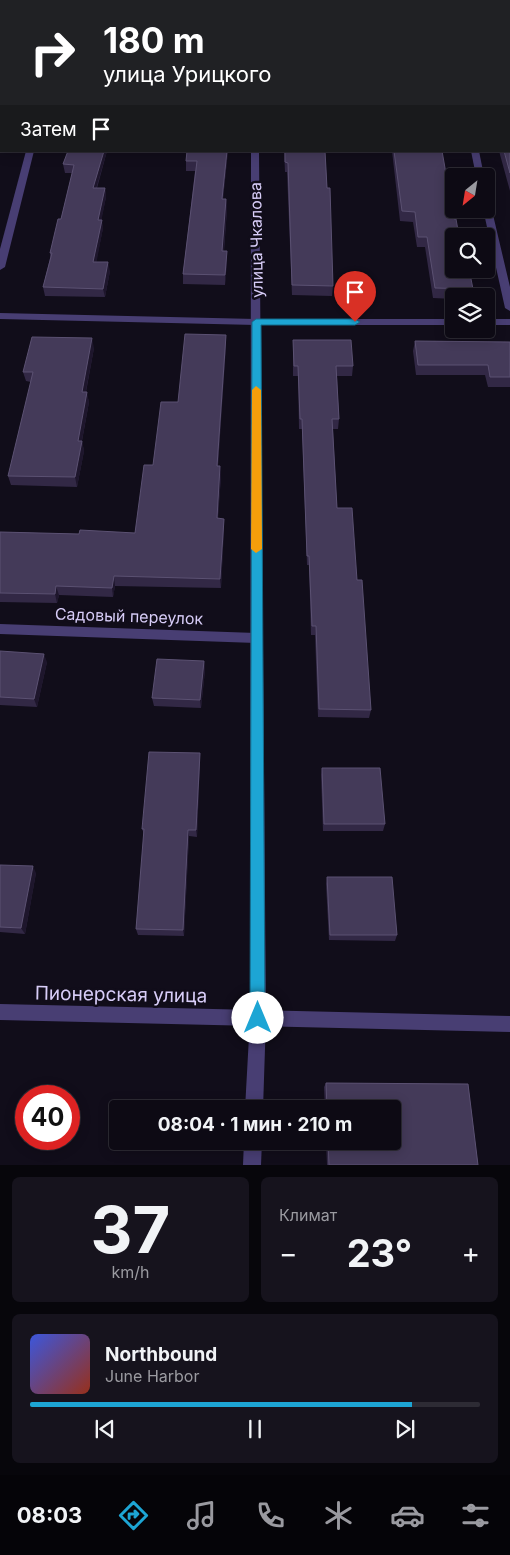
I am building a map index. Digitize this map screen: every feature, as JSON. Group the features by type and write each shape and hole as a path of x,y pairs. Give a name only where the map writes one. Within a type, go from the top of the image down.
{"street":[{"path":"0,267 30,152"},
{"name":"улица Чкалова","path":"254,1100 258,1018 255,152"},
{"path":"475,152 478,168"},
{"path":"490,218 510,308"},
{"path":"0,316 256,322 445,322"},
{"path":"495,322 510,322"},
{"name":"Садовый переулок","path":"0,629 256,638"},
{"name":"Пионерская улица","path":"0,1012 510,1024"},
{"path":"252,1165 253,1150"}],"building":[{"path":"68,152 104,152 93,188 105,188 98,220 102,220 93,262 108,262 103,289 43,287 58,219 61,219 74,165 63,164"},
{"path":"187,152 227,152 222,199 226,199 222,251 227,251 225,275 183,274 197,161 186,161"},
{"path":"285,152 325,152 327,188 330,188 333,286 292,285 288,163 285,162"},
{"path":"394,152 442,152 445,168 445,218 456,219 458,228 445,228 445,278 471,278 473,288 435,288 427,237 418,237 415,212 402,211"},
{"path":"504,152 510,152 510,173"},
{"path":"185,334 226,335 217,466 220,466 217,518 224,519 220,579 114,576 112,588 56,586 55,594 0,593 0,532 79,534 80,530 135,533 144,465 153,465 161,402 178,402"},
{"path":"32,337 92,338 82,392 87,392 78,441 82,441 75,477 8,476 33,372 23,372"},
{"path":"293,340 351,340 353,366 336,366 339,419 332,419 337,508 352,508 357,580 362,580 371,710 319,709 316,626 312,626 309,556 307,556 302,419 300,419 298,366 294,366"},
{"path":"415,341 510,342 510,377 490,377 488,365 418,365"},
{"path":"0,651 44,654 34,699 0,697"},
{"path":"157,659 204,661 200,700 152,698"},
{"path":"149,752 200,753 196,830 188,830 183,930 136,929"},
{"path":"322,768 380,768 385,824 324,824"},
{"path":"0,865 33,866 21,928 0,927"},
{"path":"327,877 392,877 397,935 330,935"},
{"path":"326,1083 468,1084 478,1165 329,1165 328,1150 401,1150 401,1100 327,1100"}],"slow traffic":[{"path":"256,390 256,549"}],"route":[{"path":"258,1018 256,322 355,322"}]}
